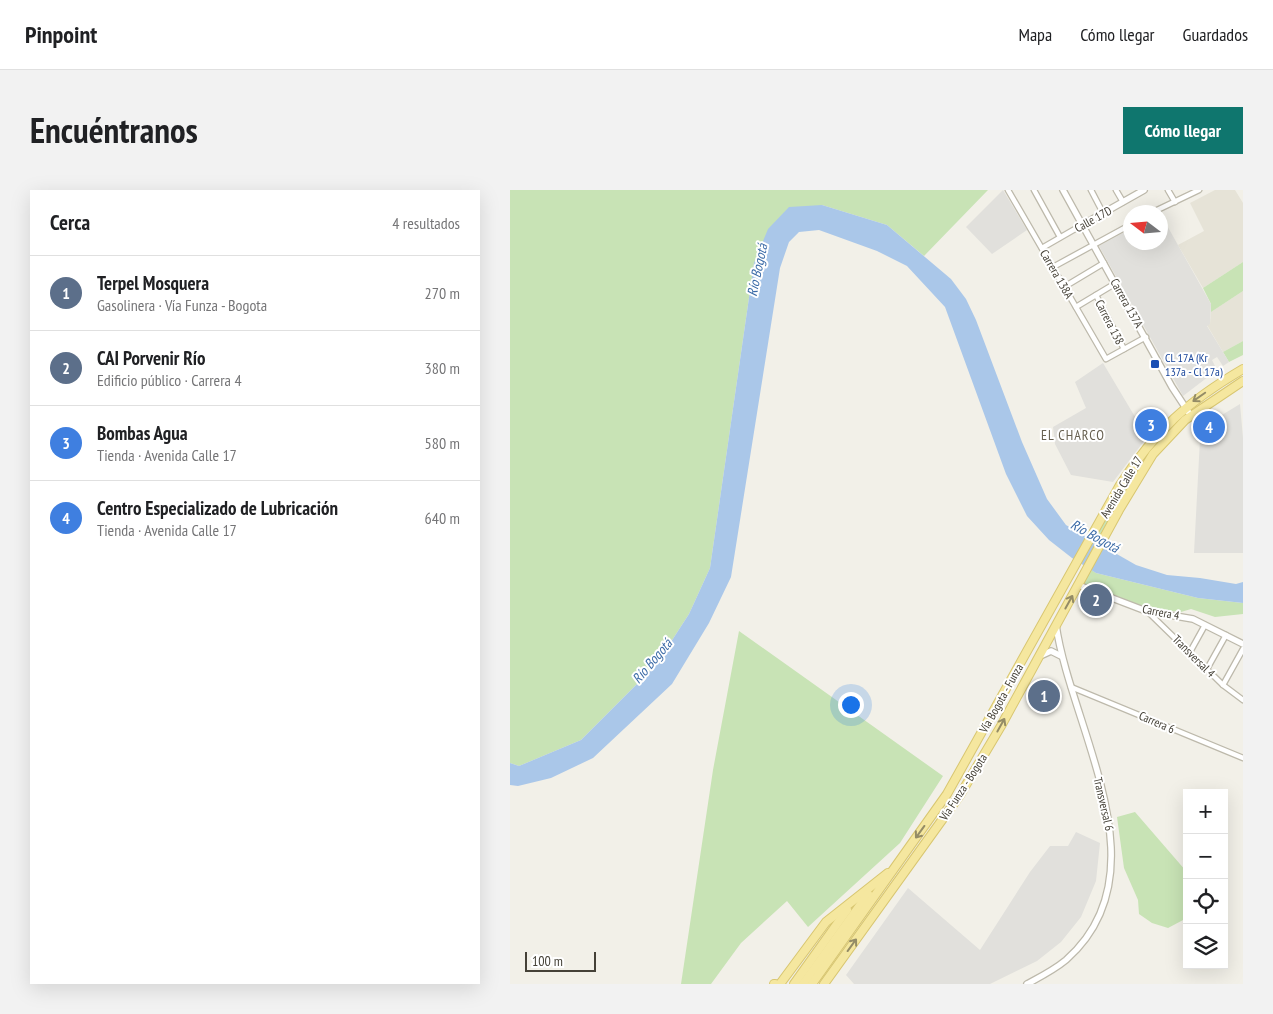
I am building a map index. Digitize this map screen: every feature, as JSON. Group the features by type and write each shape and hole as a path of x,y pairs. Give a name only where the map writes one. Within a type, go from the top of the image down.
{"main road":[{"name":"Avenida Calle 17","path":"1071,574 1130,469 1158,433 1185,407 1243,369"},
{"name":"Avenida Calle 17","path":"1082,576 1140,475 1165,440 1191,416 1243,381"},
{"path":"1130,469 1140,475"},
{"name":"Vía Bogota - Funza","path":"812,984 947,794 1071,574"},
{"name":"Vía Funza - Bogota","path":"824,984 960,795 977,768 1082,576"},
{"path":"966,761 977,768"},
{"name":"Vía Bogota - Funza","path":"785,982 820,928 893,868"},
{"name":"Vía Bogota - Funza","path":"808,984 886,874"},
{"name":"Vía Bogota - Funza","path":"803,984 874,884"},
{"name":"Vía Bogota - Funza","path":"798,984 862,895"},
{"name":"Vía Bogota - Funza","path":"794,984 852,902"},
{"name":"Vía Bogota - Funza","path":"774,984 785,982 841,911"}],"street":[{"name":"Carrera 138A","path":"1008,190 1106,359 1124,349"},
{"path":"1034,190 1060,237"},
{"name":"Carrera 137A","path":"1063,190 1172,387 1191,416"},
{"path":"1091,190 1103,213"},
{"path":"1116,190 1123,202"},
{"name":"Calle 17D","path":"1042,248 1142,190"},
{"path":"1168,190 1175,202"},
{"path":"1168,205 1199,190"},
{"path":"1053,267 1123,229"},
{"path":"1064,287 1104,263"},
{"path":"1076,307 1116,283"},
{"name":"Carrera 138","path":"1096,295 1124,349"},
{"path":"1124,349 1146,337"},
{"name":"Carrera 4","path":"1078,585 1146,611 1183,616 1243,644"},
{"name":"Transversal 4","path":"1146,611 1222,685 1241,699"},
{"name":"Transversal 6","path":"1027,984 1064,961 1086,936 1102,903 1111,868 1112,839 1108,811 1061,656 1056,624"},
{"path":"1190,652 1205,625"},
{"path":"1207,669 1226,635"},
{"path":"1222,685 1243,649"},
{"path":"1038,658 1051,651 1061,656"},
{"name":"Carrera 6","path":"1070,686 1243,758"},
{"path":"1241,699 1243,693"}],"shaded area":[{"path":"1003,190 1027,230 992,254 966,227"},
{"path":"1215,190 1235,190 1243,203 1243,262 1203,288 1178,245 1204,231 1190,203"},
{"path":"1168,227 1211,304 1210,324 1207,326 1229,362 1223,366 1217,357 1212,360 1217,370 1183,396 1099,246 1123,233 1123,250 1168,250"},
{"path":"1243,291 1243,341 1223,352 1207,325 1210,324 1211,312"},
{"path":"1103,363 1147,437 1113,482 1071,475 1055,444 1053,427 1086,408 1075,382"},
{"path":"1240,404 1243,438 1243,553 1194,553 1200,439 1221,425 1217,418"},
{"path":"1076,832 1100,843 1096,881 1081,917 1061,942 1037,961 990,984 854,984 846,975 908,888 980,950 1030,872 1050,846 1068,846"}],"green space":[{"path":"510,190 988,190 924,256 887,225 822,205 754,263 710,568 689,614 656,665 581,740 519,766 510,763"},
{"path":"1243,262 1243,291 1211,312 1211,304 1203,288"},
{"path":"1243,341 1243,355 1229,362 1223,352"},
{"path":"1128,479 1131,481 1101,536 1097,534"},
{"path":"1090,569 1096,573 1198,598 1243,603 1243,614 1215,617 1191,609 1181,612 1146,608 1082,584"},
{"path":"739,631 943,776 900,843 808,927 787,901 741,943 711,984 681,984 713,770"},
{"path":"1135,812 1183,868 1183,920 1168,928 1152,923 1139,914 1138,900 1124,868 1117,817"}],"water":[{"name":"Río Bogotá","path":"822,205 887,225 951,279 966,299 976,320 1022,442 1047,499 1066,525 1136,565 1167,575 1236,584 1243,582 1243,603 1198,598 1096,573 1072,558 1049,540 1027,516 1006,474 945,307 907,266 877,251 819,230 799,232 789,242 780,268 731,577 709,623 672,684 593,758 551,778 518,786 510,785 510,763 519,766 581,740 656,665 689,614 710,568 754,263 768,229 789,207"}],"place":[{"name":"CL 17A (Kr 137a - Cl 17a)","path":"1155,364"},
{"name":"Bombas Agua","path":"1151,425"},
{"name":"Centro Especializado de Lubricación","path":"1209,427"},
{"name":"CAI Porvenir Río","path":"1096,600"},
{"name":"Terpel Mosquera","path":"1044,696"}],"district":[{"name":"EL CHARCO","path":"1073,435"}]}
